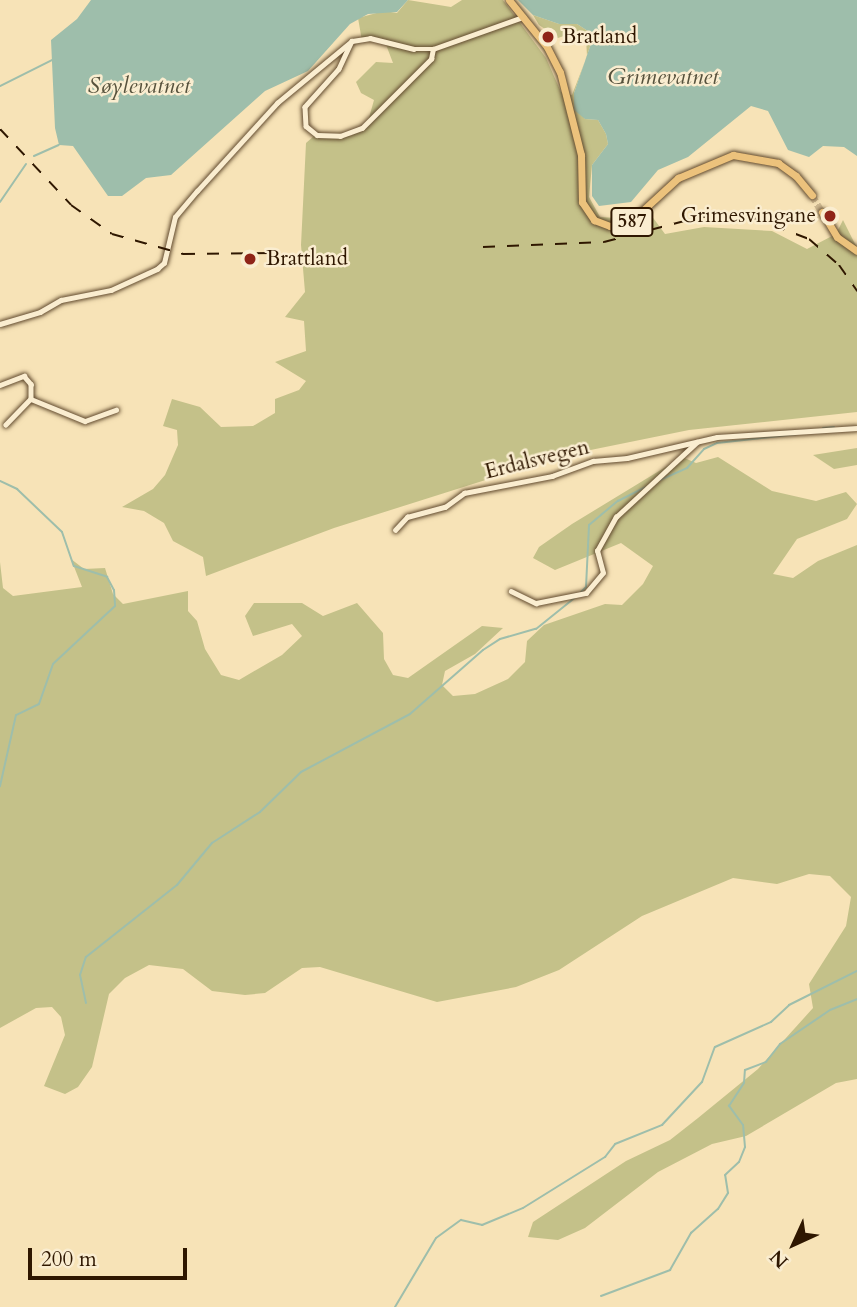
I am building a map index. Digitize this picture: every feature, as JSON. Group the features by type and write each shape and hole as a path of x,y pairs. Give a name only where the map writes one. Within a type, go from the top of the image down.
{"main road":[{"name":"587","path":"509,0 561,72 581,155 582,202 594,220 610,226 629,223 678,177 733,155 778,163 801,180 812,195"},
{"path":"822,212 837,237 857,251"}],"street":[{"path":"0,324 40,312 61,300 111,289 157,269 163,263 175,217 197,191 277,103 352,41 370,38 414,49 433,48 523,17"},
{"path":"352,41 338,69 305,107 306,126 317,135 340,136 362,128 431,59 433,48"},
{"path":"0,384 27,377 31,399"},
{"path":"31,399 85,422 116,410"},
{"path":"6,425 31,399"},
{"name":"Erdalsvegen","path":"395,530 407,517 445,508 464,494 552,476 593,461 627,458 698,441 775,436 814,428 857,428"},
{"path":"511,591 536,603 586,593 602,575 597,551 616,517 680,463 698,441"}],"shaded area":[{"path":"408,0 451,7 462,0 503,0 546,58 561,92 572,95 585,62 574,93 585,119 598,120 608,144 592,165 589,197 600,217 632,219 651,215 665,234 704,227 772,231 807,249 836,234 843,220 857,248 857,412 689,430 561,456 334,528 206,576 203,557 173,541 164,523 144,511 122,507 153,489 165,475 178,445 177,430 163,426 172,399 200,407 221,427 253,426 275,413 275,399 299,390 306,381 275,362 306,351 304,321 285,317 305,292 301,245 306,143 314,136 351,136 367,125 374,100 361,93 356,82 376,62 393,63 385,42 362,41 358,18 384,11 397,13"},
{"path":"533,15 559,24 577,24 594,35 587,55 586,38 575,32 558,38 539,25"},
{"path":"857,448 857,465 834,469 813,455"},
{"path":"682,457 696,463 718,457 772,491 816,501 846,492 857,504 847,519 797,539 773,574 793,578 818,561 857,545 857,1079 836,1083 746,1136 712,1144 658,1172 585,1228 558,1240 528,1237 533,1222 626,1161 670,1140 698,1118 758,1069 813,1008 809,984 846,926 851,897 830,876 809,874 777,884 733,878 642,916 559,970 516,987 437,1002 320,967 302,968 265,993 245,995 212,991 183,969 149,965 125,978 109,994 92,1067 78,1087 65,1094 44,1086 65,1035 61,1017 52,1007 36,1008 0,1028 0,562 3,588 13,596 82,587 71,559 84,569 105,568 113,594 123,604 188,591 188,611 197,621 205,649 221,675 239,680 282,655 302,636 292,624 253,636 245,616 254,603 302,603 323,616 357,603 383,633 384,659 393,675 408,678 482,626 503,628 475,654 445,671 442,685 453,696 475,694 508,679 525,662 527,641 544,625 605,604 622,605 643,584 653,566 621,543 555,570 533,558 539,547 572,524"}],"water":[{"name":"Søylevatnet","path":"91,0 408,0 397,12 368,14 350,24 308,71 265,91 171,175 146,178 122,196 108,196 73,146 59,145 55,128 51,40 77,19"},
{"name":"Grimevatnet","path":"518,0 857,0 857,156 844,147 823,146 809,157 788,150 768,111 751,106 688,157 658,170 631,202 599,206 592,196 592,165 608,144 606,134 598,120 585,119 574,110 574,93 594,35 577,24 559,24 533,15"}],"waterway":[{"path":"0,86 52,60"},
{"path":"34,156 59,145"},
{"path":"0,202 26,164"},
{"path":"823,428 834,427"},
{"path":"660,480 687,468 704,449 717,443 798,434"},
{"path":"0,481 17,489 62,532 74,566 107,577 114,590 115,606 53,664 39,704 16,715 0,786"},
{"path":"581,592 586,587 589,525 618,501 645,487"},
{"path":"86,1003 80,975 86,957 177,885 212,843 260,812 301,772 410,714 483,650 500,639 536,629 577,596"},
{"path":"395,1307 436,1238 461,1220 482,1225 523,1208 605,1157 615,1144 662,1125 702,1082 715,1047 771,1022 789,1005 857,971"},
{"path":"601,1296 670,1270 691,1233 718,1209 728,1193 725,1175 739,1162 745,1147 743,1125 729,1106 744,1083 745,1070 766,1062 780,1044 830,1010 857,999"}],"tunnel":[{"path":"812,195 822,212"}],"railway":[{"path":"0,129 71,205 112,234 183,254 274,253"},
{"path":"483,247 604,242 700,217 751,217 809,239 839,265 857,291"}],"place":[{"name":"Bratland","path":"548,37"},
{"name":"Grimesvingane","path":"830,216"},
{"name":"Brattland","path":"250,259"}]}
